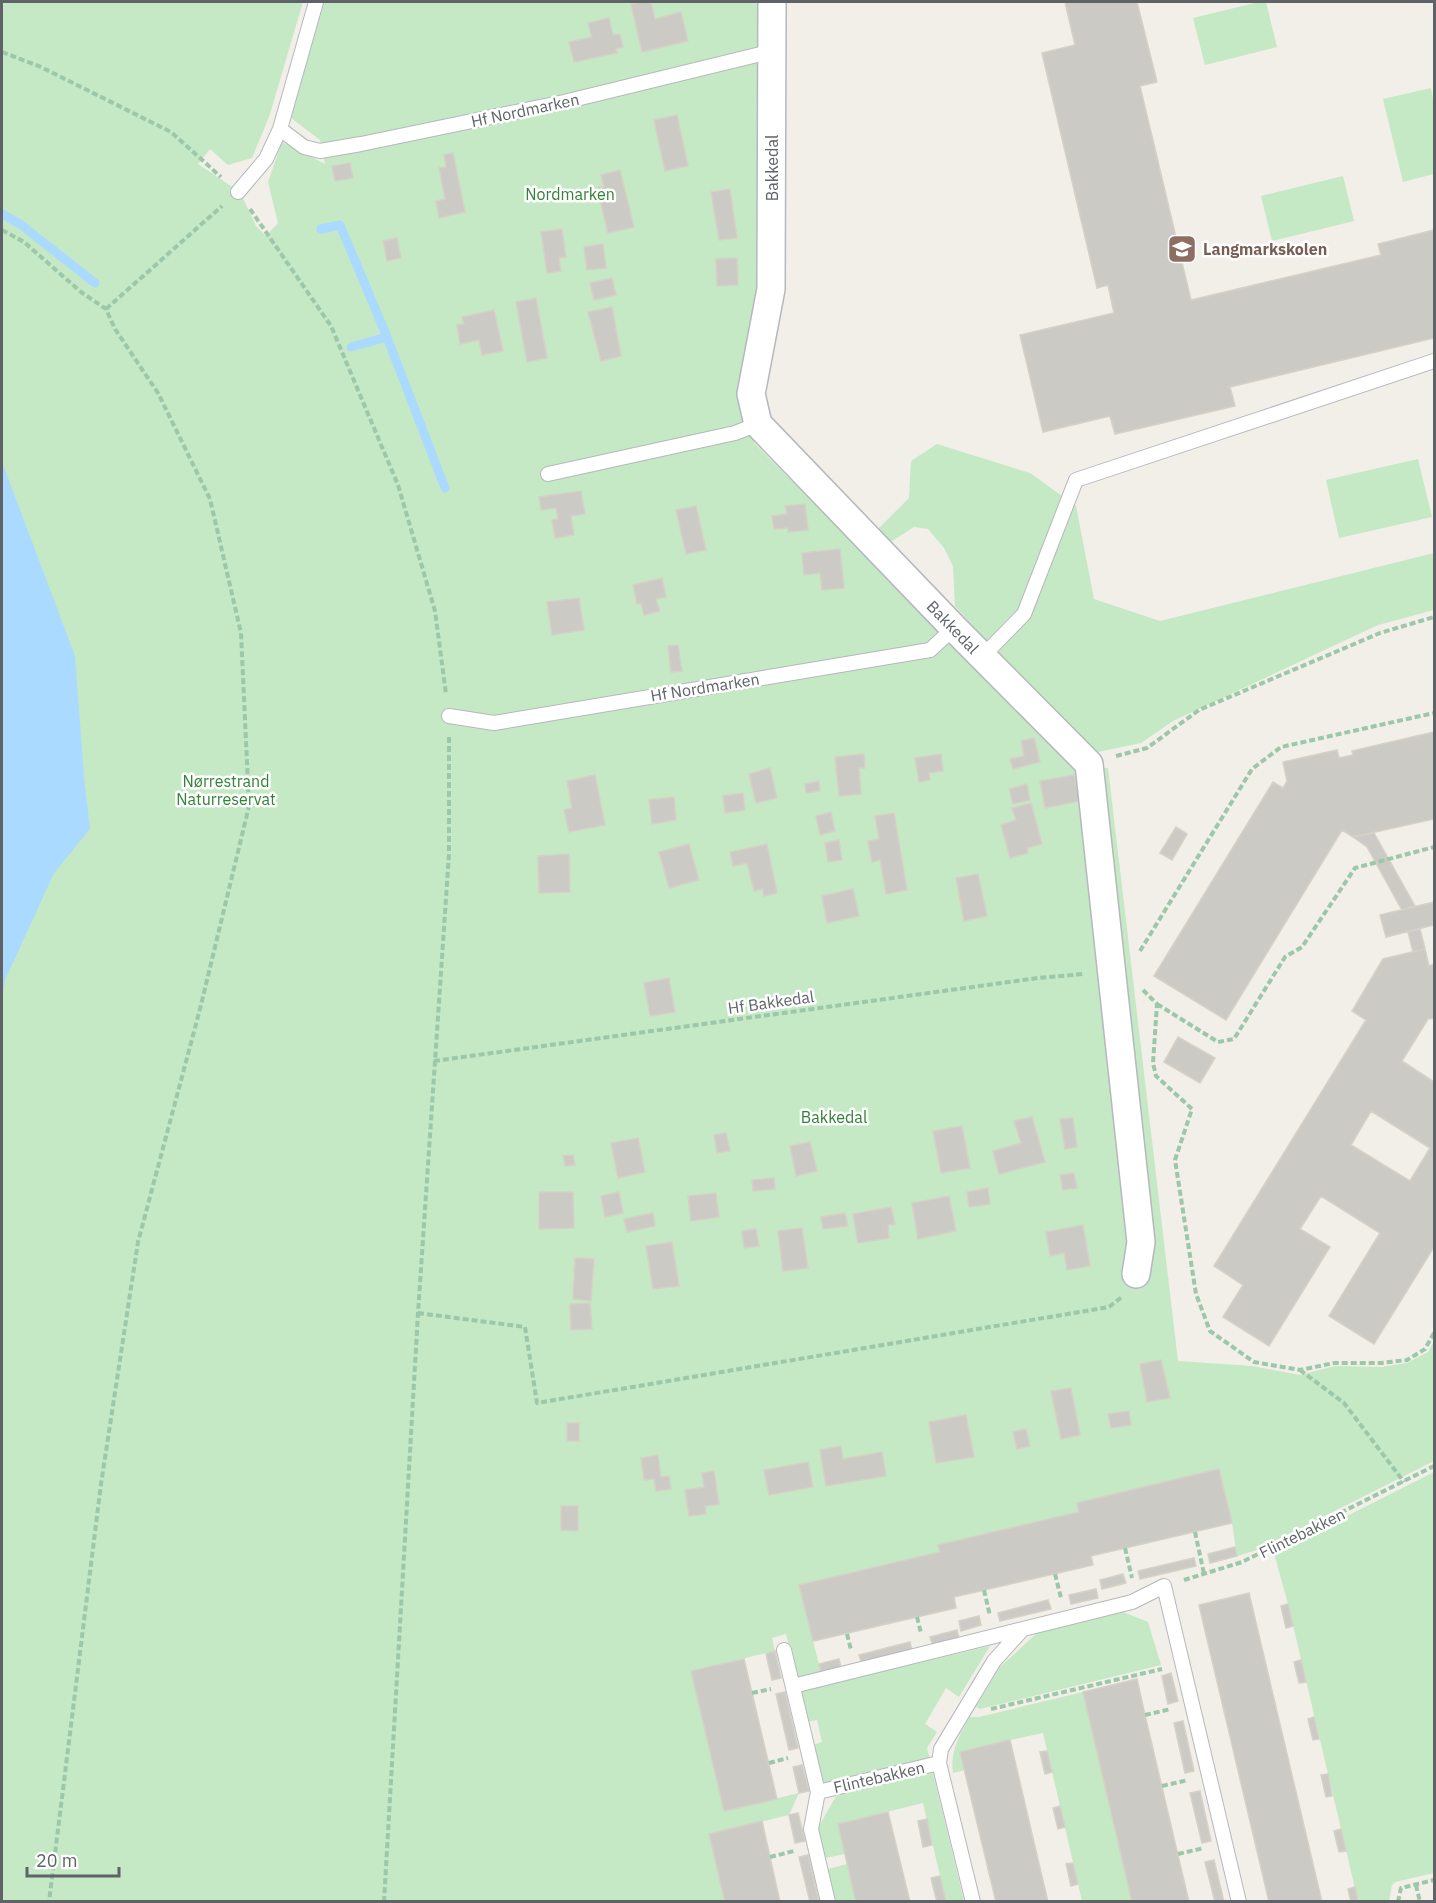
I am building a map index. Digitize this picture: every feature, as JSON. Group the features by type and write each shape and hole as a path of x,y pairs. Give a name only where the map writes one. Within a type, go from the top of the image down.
{"street":[{"name":"Bakkedal","path":"772,2 771,289 751,394 758,424 982,657 1089,764"},
{"path":"1089,764 1141,1242 1136,1274"}],"lane":[{"path":"238,192 266,159 280,129 316,2"},
{"name":"Hf Nordmarken","path":"280,129 304,147 320,151 564,102 773,51"},
{"path":"982,657 1024,614 1076,480 1434,361"},
{"path":"548,474 735,433 758,424"},
{"name":"Hf Nordmarken","path":"449,716 494,723 930,650 954,628"},
{"path":"793,1686 1022,1630 1137,1599 1164,1586 1239,1902"},
{"name":"Flintebakken","path":"973,1902 939,1763 940,1749 994,1660 1022,1630"},
{"name":"Flintebakken","path":"784,1650 818,1792 811,1828 828,1902"},
{"name":"Flintebakken","path":"818,1792 939,1763"}],"path":[{"path":"2,52 41,67 171,132 238,192 331,326 398,485 435,611 449,716 449,854 418,1313 384,1902"},
{"path":"106,309 238,192"},
{"path":"2,230 24,242 81,292 106,309 115,329 158,393 210,499 241,633 249,806 200,1009 138,1242 101,1484 49,1902"},
{"path":"1089,764 1147,748 1199,710 1380,633 1434,617"},
{"path":"1139,959 1141,947 1252,768 1281,747 1434,713"},
{"path":"1140,980 1143,990 1157,1004 1218,1042 1234,1039 1285,957 1302,947 1355,868 1434,847"},
{"name":"Hf Bakkedal","path":"434,1061 1038,978 1111,971"},
{"path":"1157,1004 1153,1063 1156,1076 1192,1109 1175,1160 1196,1294 1210,1331 1254,1362 1300,1370 1334,1363 1381,1363 1407,1360 1425,1349 1434,1333"},
{"path":"418,1313 525,1327 537,1403 1109,1307 1128,1293 1136,1274"},
{"path":"1300,1370 1344,1403 1404,1482"},
{"name":"Flintebakken","path":"1164,1586 1242,1562 1434,1466"},
{"path":"1195,1532 1203,1574"},
{"path":"1125,1548 1137,1599"},
{"path":"964,1710 977,1712 1182,1664"},
{"path":"1398,1902 1401,1888 1434,1881"},
{"path":"1416,1885 1420,1902"}],"green space":[{"path":"2,2 303,2 269,117 252,158 228,165 210,149 198,164 240,192 256,226 266,236 278,223 268,182 282,142 325,164 320,140 291,118 323,2 759,2 762,287 739,396 754,443 1076,767 1108,768 1178,1361 1252,1366 1300,1375 1335,1366 1382,1367 1407,1363 1428,1352 1434,1341 1434,1461 1257,1550 1237,1556 1232,1523 1219,1470 1077,1503 1079,1512 939,1545 940,1552 799,1585 821,1673 797,1679 786,1634 772,1638 775,1651 691,1671 724,1811 799,1793 789,1815 709,1834 725,1901 2,1902"},
{"path":"1266,2 1277,47 1205,65 1193,18"},
{"path":"1431,88 1434,104 1434,174 1403,182 1383,99"},
{"path":"1343,176 1354,221 1272,241 1261,196"},
{"path":"937,444 1030,473 1076,506 1094,599 1160,621 1434,553 1434,610 1378,625 1173,721 1141,743 1098,752 1083,746 955,606 953,566 944,548 928,529 914,527 889,543 879,528 909,498 911,461"},
{"path":"1418,459 1432,517 1339,538 1326,480"},
{"path":"1434,1472 1434,1873 1395,1882 1392,1885 1389,1901 1358,1901 1274,1553"},
{"path":"1123,1612 1148,1622 1161,1665 980,1709 976,1707 1000,1667 1037,1633"},
{"path":"990,1646 959,1697 946,1688 925,1724 937,1732 927,1748 930,1759 822,1784 813,1745 822,1742 817,1720 807,1722 800,1691"},
{"path":"1083,1692 1132,1901 1082,1901 1043,1733 1010,1740 965,1770 953,1773 952,1765 956,1744 970,1717 979,1717"},
{"path":"933,1773 964,1901 946,1901 923,1803 838,1824 845,1854 825,1858 818,1828 836,1796"},
{"path":"847,1864 856,1901 835,1901 828,1869"}],"water":[{"path":"2,462 75,656 90,829 54,873 5,980 2,1000"}],"building":[{"path":"651,2 655,19 681,12 688,41 642,52 631,4"},
{"path":"1065,2 1137,2 1157,82 1140,86 1191,300 1381,255 1378,244 1434,230 1434,338 1230,387 1235,406 1115,434 1110,416 1043,432 1020,335 1114,313 1108,285 1097,288 1042,53 1075,45"},
{"path":"609,18 613,35 620,34 623,47 616,49 617,53 574,62 569,42 592,37 588,23"},
{"path":"677,115 688,166 665,171 654,120"},
{"path":"453,153 465,212 439,218 436,201 445,199 439,168 446,167 444,155"},
{"path":"350,163 353,178 335,181 332,166"},
{"path":"620,170 634,227 608,233 597,188 604,187 601,175"},
{"path":"730,189 737,238 719,240 711,192"},
{"path":"562,229 566,257 559,258 561,271 547,273 541,232"},
{"path":"397,238 401,258 387,261 383,241"},
{"path":"603,244 606,268 587,270 584,247"},
{"path":"737,258 738,285 717,286 716,259"},
{"path":"612,278 616,295 594,300 590,283"},
{"path":"536,298 547,358 527,362 516,302"},
{"path":"612,307 621,356 601,361 588,312"},
{"path":"494,310 503,351 482,355 479,340 460,344 457,325 464,324 462,317"},
{"path":"581,491 585,514 571,516 574,535 555,538 552,520 558,519 556,508 541,510 539,497"},
{"path":"805,504 808,530 788,532 788,528 774,529 772,516 787,514 785,506"},
{"path":"696,506 706,550 686,554 676,510"},
{"path":"840,549 844,588 822,590 820,573 804,575 802,553"},
{"path":"662,578 666,597 656,599 660,611 644,615 641,603 637,604 633,585"},
{"path":"579,598 584,630 552,635 547,602"},
{"path":"678,645 682,671 671,672 668,646"},
{"path":"1434,732 1434,819 1353,837 1342,830 1226,1020 1154,976 1273,782 1283,788 1287,781 1283,762 1337,750 1339,758 1353,755 1352,751"},
{"path":"1034,738 1040,762 1013,769 1010,759 1024,756 1021,741"},
{"path":"864,754 865,768 859,768 861,794 839,796 835,757"},
{"path":"941,754 943,771 929,773 930,780 919,782 915,758"},
{"path":"770,768 777,798 756,803 749,774"},
{"path":"595,775 605,825 569,832 564,810 572,808 567,781"},
{"path":"1074,775 1080,801 1045,808 1040,781"},
{"path":"819,781 820,791 806,793 805,784"},
{"path":"1027,784 1030,800 1013,804 1009,789"},
{"path":"743,793 745,810 725,813 723,796"},
{"path":"674,797 676,820 652,824 649,800"},
{"path":"1031,803 1042,844 1027,848 1028,853 1010,858 1001,825 1016,820 1012,808"},
{"path":"831,812 835,831 820,835 816,816"},
{"path":"894,813 907,890 886,894 880,860 872,862 868,841 879,839 875,816"},
{"path":"1176,827 1187,834 1172,860 1160,853"},
{"path":"1374,833 1415,906 1402,910 1367,847 1353,837"},
{"path":"839,840 842,860 828,862 825,843"},
{"path":"689,844 699,880 669,888 659,852"},
{"path":"767,844 777,893 764,896 763,889 754,891 747,863 733,866 730,852"},
{"path":"569,854 570,892 539,893 538,856"},
{"path":"978,874 987,916 964,921 956,878"},
{"path":"853,889 859,916 827,923 822,896"},
{"path":"1434,902 1434,925 1386,937 1380,915"},
{"path":"1420,929 1425,949 1413,952 1408,932"},
{"path":"1425,949 1429,966 1434,964 1434,1018 1428,1019 1402,1061 1434,1082 1434,1247 1374,1344 1329,1316 1380,1233 1321,1196 1300,1229 1330,1247 1269,1346 1223,1317 1243,1285 1214,1266 1366,1020 1352,1011 1383,959","holes":["1371,1111 1430,1148 1410,1181 1351,1145"]},
{"path":"669,978 675,1012 650,1016 644,983"},
{"path":"1178,1037 1215,1058 1200,1083 1164,1062"},
{"path":"1032,1117 1045,1162 999,1174 993,1151 1021,1143 1014,1121"},
{"path":"1073,1118 1077,1147 1065,1149 1060,1119"},
{"path":"962,1126 970,1168 941,1173 933,1131"},
{"path":"726,1133 730,1151 717,1153 714,1135"},
{"path":"638,1138 645,1172 618,1178 611,1143"},
{"path":"810,1142 817,1171 796,1176 790,1146"},
{"path":"573,1155 575,1165 565,1166 563,1156"},
{"path":"1074,1173 1077,1188 1063,1190 1060,1175"},
{"path":"774,1178 775,1189 753,1191 752,1180"},
{"path":"988,1188 990,1204 969,1207 967,1192"},
{"path":"539,1192 573,1192 574,1228 539,1229"},
{"path":"619,1192 623,1213 605,1217 601,1196"},
{"path":"716,1193 719,1217 691,1221 688,1196"},
{"path":"949,1196 956,1231 918,1239 912,1203"},
{"path":"891,1207 895,1224 888,1225 889,1238 858,1243 853,1214"},
{"path":"653,1213 655,1226 627,1232 624,1219"},
{"path":"845,1213 848,1226 823,1229 821,1217"},
{"path":"1083,1225 1090,1266 1067,1270 1064,1253 1050,1256 1046,1232"},
{"path":"802,1228 808,1268 783,1271 778,1231"},
{"path":"756,1229 759,1246 744,1248 742,1231"},
{"path":"672,1242 679,1286 653,1289 646,1246"},
{"path":"575,1258 594,1259 591,1301 573,1299"},
{"path":"590,1303 592,1329 571,1330 570,1304"},
{"path":"1161,1360 1170,1398 1147,1402 1140,1364"},
{"path":"1071,1388 1080,1435 1061,1439 1051,1391"},
{"path":"1129,1411 1131,1425 1111,1428 1108,1414"},
{"path":"966,1415 974,1457 936,1463 929,1422"},
{"path":"567,1423 579,1423 579,1441 567,1441"},
{"path":"1026,1429 1030,1446 1017,1449 1013,1432"},
{"path":"841,1446 843,1459 882,1452 886,1476 826,1486 820,1450"},
{"path":"658,1455 661,1477 669,1476 671,1489 656,1491 654,1479 644,1480 641,1458"},
{"path":"808,1462 813,1487 769,1495 764,1470"},
{"path":"1219,1469 1232,1523 1091,1556 1093,1565 954,1597 956,1608 813,1641 799,1585 940,1552 938,1545 1079,1512 1077,1503"},
{"path":"714,1471 719,1504 705,1506 706,1514 689,1516 685,1490 704,1487 702,1473"},
{"path":"561,1506 578,1506 578,1531 561,1530"},
{"path":"1235,1547 1237,1556 1210,1563 1208,1554"},
{"path":"1194,1558 1196,1566 1140,1579 1138,1571"},
{"path":"1123,1574 1126,1583 1102,1589 1100,1580"},
{"path":"1096,1589 1098,1598 1071,1604 1069,1595"},
{"path":"1249,1593 1322,1902 1269,1902 1199,1605"},
{"path":"1048,1600 1051,1609 1000,1621 998,1613"},
{"path":"1288,1604 1293,1626 1286,1628 1281,1606"},
{"path":"979,1616 981,1625 961,1631 959,1621"},
{"path":"957,1630 959,1639 933,1646 930,1637"},
{"path":"910,1642 912,1651 862,1664 859,1655"},
{"path":"775,1651 781,1678 772,1680 766,1654"},
{"path":"744,1659 777,1799 724,1811 691,1671"},
{"path":"839,1659 841,1668 821,1673 819,1664"},
{"path":"1301,1660 1306,1682 1299,1683 1294,1662"},
{"path":"1171,1673 1178,1701 1168,1704 1162,1676"},
{"path":"1137,1679 1189,1902 1132,1902 1083,1692"},
{"path":"785,1692 798,1748 789,1750 776,1694"},
{"path":"1314,1717 1319,1739 1313,1740 1308,1719"},
{"path":"1183,1721 1194,1771 1185,1773 1174,1723"},
{"path":"1010,1740 1048,1902 996,1902 960,1752"},
{"path":"1047,1751 1052,1772 1045,1774 1040,1752"},
{"path":"802,1765 809,1791 799,1793 793,1767"},
{"path":"1328,1774 1332,1796 1326,1797 1321,1775"},
{"path":"1200,1791 1211,1841 1202,1843 1190,1793"},
{"path":"1060,1806 1065,1827 1058,1829 1053,1808"},
{"path":"888,1812 910,1902 856,1902 838,1824"},
{"path":"798,1813 805,1841 795,1843 789,1815"},
{"path":"927,1819 932,1845 923,1847 918,1821"},
{"path":"762,1821 780,1902 725,1902 709,1834"},
{"path":"1341,1829 1346,1851 1339,1852 1334,1831"},
{"path":"808,1855 819,1902 810,1902 799,1857"},
{"path":"1214,1860 1224,1902 1215,1902 1205,1862"},
{"path":"1073,1863 1078,1884 1071,1886 1066,1864"},
{"path":"940,1876 946,1902 937,1902 931,1878"},
{"path":"1355,1887 1358,1902 1351,1902 1348,1889"}],"waterway":[{"path":"2,214 20,224 95,283"},
{"path":"321,229 340,225 387,337 351,347"},
{"path":"387,337 445,488"}],"place":[{"name":"Langmarkskolen","path":"1182,249"}],"park label":[{"name":"Nordmarken","path":"570,194"},
{"name":"Nørrestrand Naturreservat","path":"226,790"}]}
